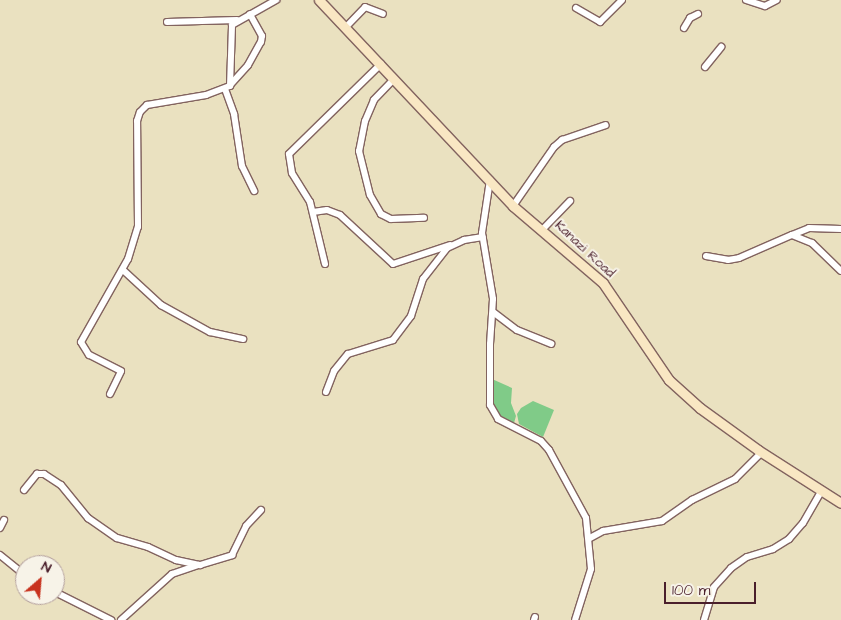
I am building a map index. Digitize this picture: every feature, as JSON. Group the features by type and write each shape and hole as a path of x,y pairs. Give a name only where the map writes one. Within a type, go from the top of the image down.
{"main road":[{"name":"Kanazi Road","path":"323,1 345,28 513,206 543,229 603,283 668,380 700,408 762,452 841,503"}],"street":[{"path":"167,22 237,20 276,0"},
{"path":"576,8 600,22 622,0"},
{"path":"746,0 765,6 777,0"},
{"path":"345,28 365,7 383,14"},
{"path":"110,394 121,371 89,355 81,342 123,270 138,227 137,121 140,112 147,105 227,88 242,74 261,42 262,36 250,14"},
{"path":"684,28 690,18 698,14"},
{"path":"237,20 230,32 232,74 227,88 234,114 242,166 254,191"},
{"path":"705,67 721,47"},
{"path":"325,264 313,212 292,173 289,154 381,64"},
{"path":"394,79 374,100 365,120 359,151 370,195 381,214 391,218 424,218"},
{"path":"513,206 554,147 562,140 606,125"},
{"path":"490,180 483,237 490,267 493,312 489,366 492,413 549,450 586,518 590,538 591,569 575,620"},
{"path":"543,229 570,201"},
{"path":"313,212 327,210 340,216 393,264 451,245 483,237"},
{"path":"706,256 728,260 739,258 809,228 841,229"},
{"path":"792,235 812,243 841,271"},
{"path":"326,392 334,370 348,354 393,340 410,316 423,279 451,245"},
{"path":"123,270 161,305 210,332 243,340"},
{"path":"493,312 517,330 551,344"},
{"path":"590,538 603,531 662,520 692,500 739,476 762,452"},
{"path":"24,490 37,474 44,474 62,485 88,518 117,538 148,547 176,560 200,565"},
{"path":"704,620 714,587 731,568 747,557 773,549 789,539 803,522 822,490"},
{"path":"121,620 169,576 232,555 246,526 261,510"},
{"path":"0,528 4,520"},
{"path":"0,555 15,567"},
{"path":"232,555 238,560"},
{"path":"65,597 111,620"}],"green space":[{"path":"492,379 512,388 511,403 516,416 514,423 494,412"},
{"path":"533,401 554,410 543,437 519,424 517,414 521,408"}]}
